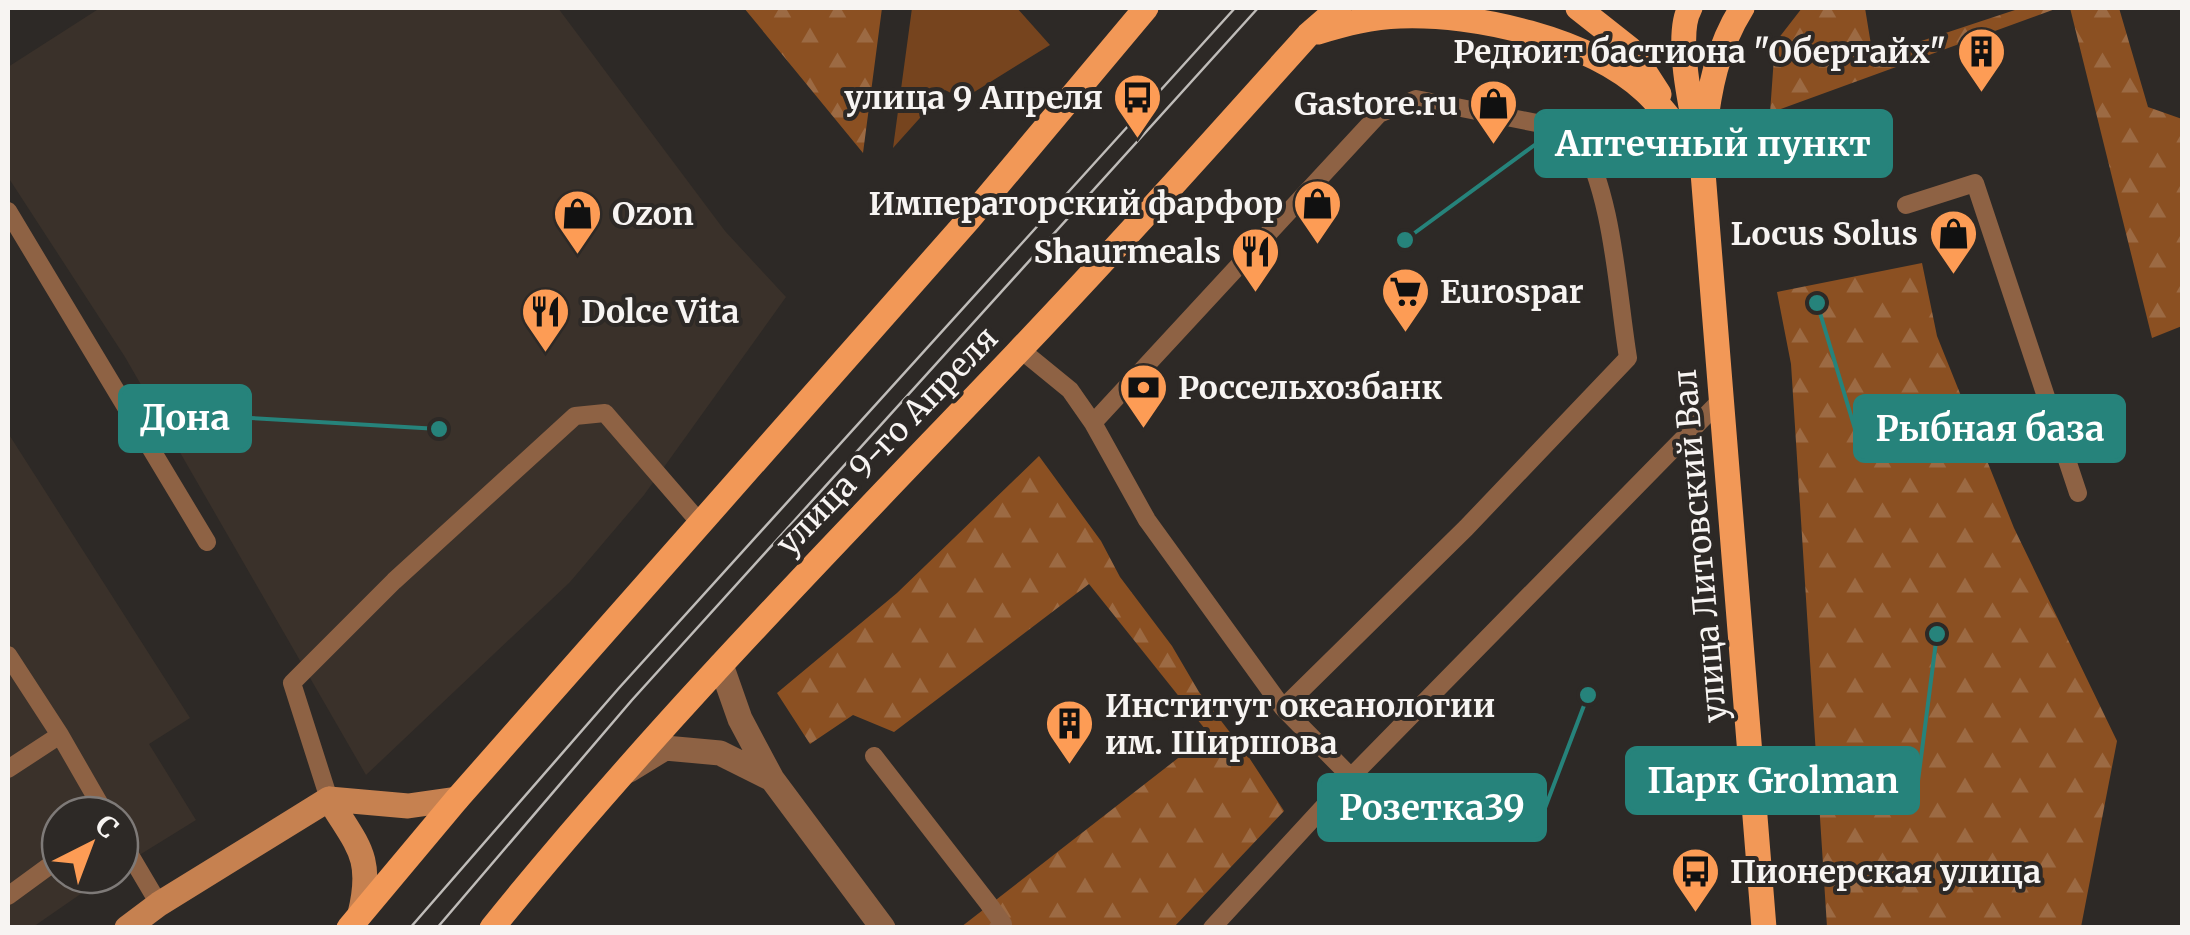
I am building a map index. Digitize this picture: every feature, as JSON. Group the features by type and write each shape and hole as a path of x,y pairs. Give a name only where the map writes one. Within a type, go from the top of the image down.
{"main road":[{"path":"355,921 457,799 968,220 1146,8"},
{"name":"улица 9-го Апреля","path":"492,928 721,664 1020,350 1308,36 1339,8"},
{"name":"улица Литовский Вал","path":"1578,8 1630,49 1702,160"},
{"name":"улица Литовский Вал","path":"1690,8 1684,17 1686,78 1702,160 1764,928"},
{"path":"1702,160 1710,89 1725,35 1742,8"},
{"path":"1308,36 1352,21 1434,16 1495,26 1577,48 1645,91 1702,160"}],"street":[{"path":"721,664 740,719 772,780 883,928"},
{"path":"626,772 666,748 720,753 772,780"},
{"path":"126,928 329,800 408,806 457,799"},
{"path":"329,800 361,846 367,885 355,921"}],"lane":[{"path":"1094,423 1379,114 1416,98 1577,130 1593,160 1604,199 1628,358 1466,528 1282,708"},
{"path":"1906,205 1975,182 2078,493"},
{"path":"8,211 206,542"},
{"path":"1020,350 1070,390 1094,423 1147,520 1282,708 1350,777"},
{"path":"1212,928 1350,777 1721,400"},
{"path":"329,800 292,682 394,581 576,416 606,413 701,524"},
{"path":"8,655 94,795"},
{"path":"8,769 60,735"},
{"path":"874,756 1003,924 998,928"},
{"path":"140,872 159,904"},
{"path":"8,896 40,873"}],"shaded area":[{"path":"100,8 558,8 725,231 786,297 644,495 570,582 366,775 125,357 8,177 8,67"},
{"path":"912,8 1017,8 1050,45 963,99 945,90 893,148"},
{"path":"8,433 190,718 149,744 196,820 140,855 140,795 40,795 40,895 79,895 33,927 8,927"}],"green space":[{"path":"744,8 882,8 863,153"},
{"path":"1802,8 1865,8 1873,57 2021,8 2058,8 1770,113 1775,43"},
{"path":"2070,8 2119,8 2148,107 2182,119 2182,326 2152,338"},
{"path":"1922,263 1937,336 2014,528 2117,741 2081,927 1827,927 1791,364 1777,292"},
{"path":"1039,456 1284,811 1174,927 961,927 1209,734 1089,584 894,732 853,715 810,744 777,693 897,593"}],"tram line":[{"path":"410,928 619,688 1235,8"},
{"path":"437,928 632,700 1258,8"}],"place":[{"name":"Редюит бастиона \"Обертайх\"","path":"1981,94"},
{"name":"улица 9 Апреля","path":"1138,140"},
{"name":"Gastore.ru","path":"1493,146"},
{"name":"Аптечный пункт","path":"1405,240"},
{"name":"Императорский фарфор","path":"1318,246"},
{"name":"Ozon","path":"577,256"},
{"name":"Locus Solus","path":"1953,276"},
{"name":"Shaurmeals","path":"1256,294"},
{"name":"Рыбная база","path":"1817,303"},
{"name":"Eurospar","path":"1405,334"},
{"name":"Dolce Vita","path":"546,354"},
{"name":"Дона","path":"439,429"},
{"name":"Россельхозбанк","path":"1143,430"},
{"name":"Парк Grolman","path":"1937,634"},
{"name":"Розетка39","path":"1588,695"},
{"name":"Институт океанологии им. Ширшова","path":"1070,766"},
{"name":"Пионерская улица","path":"1695,914"}]}
